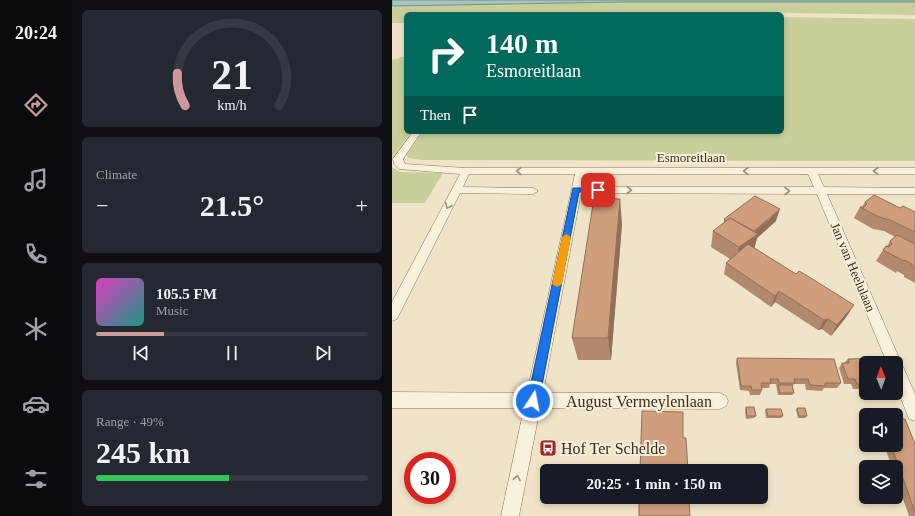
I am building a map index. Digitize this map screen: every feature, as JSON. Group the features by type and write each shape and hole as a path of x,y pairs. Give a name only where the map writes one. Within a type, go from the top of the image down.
{"street":[{"name":"Esmoreitlaan","path":"416,134 398,159 399,164 409,168 451,169 466,171 915,171"},
{"path":"392,315 466,171"},
{"path":"510,516 580,171"},
{"name":"Jan van Heelulaan","path":"812,171 891,356"},
{"path":"456,190 534,191"},
{"path":"576,190 915,191"},
{"path":"903,385 915,413"},
{"name":"August Vermeylenlaan","path":"392,400 720,401"}],"green space":[{"path":"623,2 915,2 915,15 784,12 404,12 404,23 392,23 392,6"},
{"path":"784,17 915,19 915,161 421,160 408,158 406,154 421,134 784,134"},
{"path":"404,57 404,134 410,134 392,158 392,60"},
{"path":"392,167 400,172 443,173 425,203 392,203"}],"water":[{"path":"392,0 915,0 915,2 623,2 392,6"}],"building":[{"path":"874,195 900,208 903,206 915,212 915,232 890,220 879,217 860,207 864,207 867,204 865,202"},
{"path":"755,196 780,209 754,231 730,218 726,221 724,219"},
{"path":"594,198 620,199 608,338 572,338"},
{"path":"730,218 758,234 739,247 713,231"},
{"path":"897,235 915,244 915,268 912,264 905,260 904,261 883,250 886,246 889,247 892,244 890,241"},
{"path":"748,244 796,274 799,271 806,275 854,305 837,325 828,319 824,320 779,291 775,296 726,263"},
{"path":"737,358 834,359 841,383 825,383 825,386 810,385 808,379 794,379 795,383 779,383 778,379 770,379 771,383 761,383 762,390 752,390 751,386 741,386"},
{"path":"848,359 859,359 859,384 857,384 855,379 848,379 842,363 849,363"},
{"path":"778,385 792,385 794,393 780,393"},
{"path":"746,407 754,407 756,416 747,416"},
{"path":"797,408 805,408 807,416 799,416"},
{"path":"766,409 781,409 783,416 768,416"},
{"path":"642,411 683,412 683,438 686,438 688,464 640,464"},
{"path":"903,419 905,419 915,444 915,512 903,478 903,460 896,460 894,452 903,452"},
{"path":"639,504 689,504 690,516 639,516"}],"slow traffic":[{"path":"557,284 566,237"}],"place":[{"name":"Hof Ter Schelde","path":"548,448"}],"route":[{"path":"533,401 576,190 598,190"}]}
